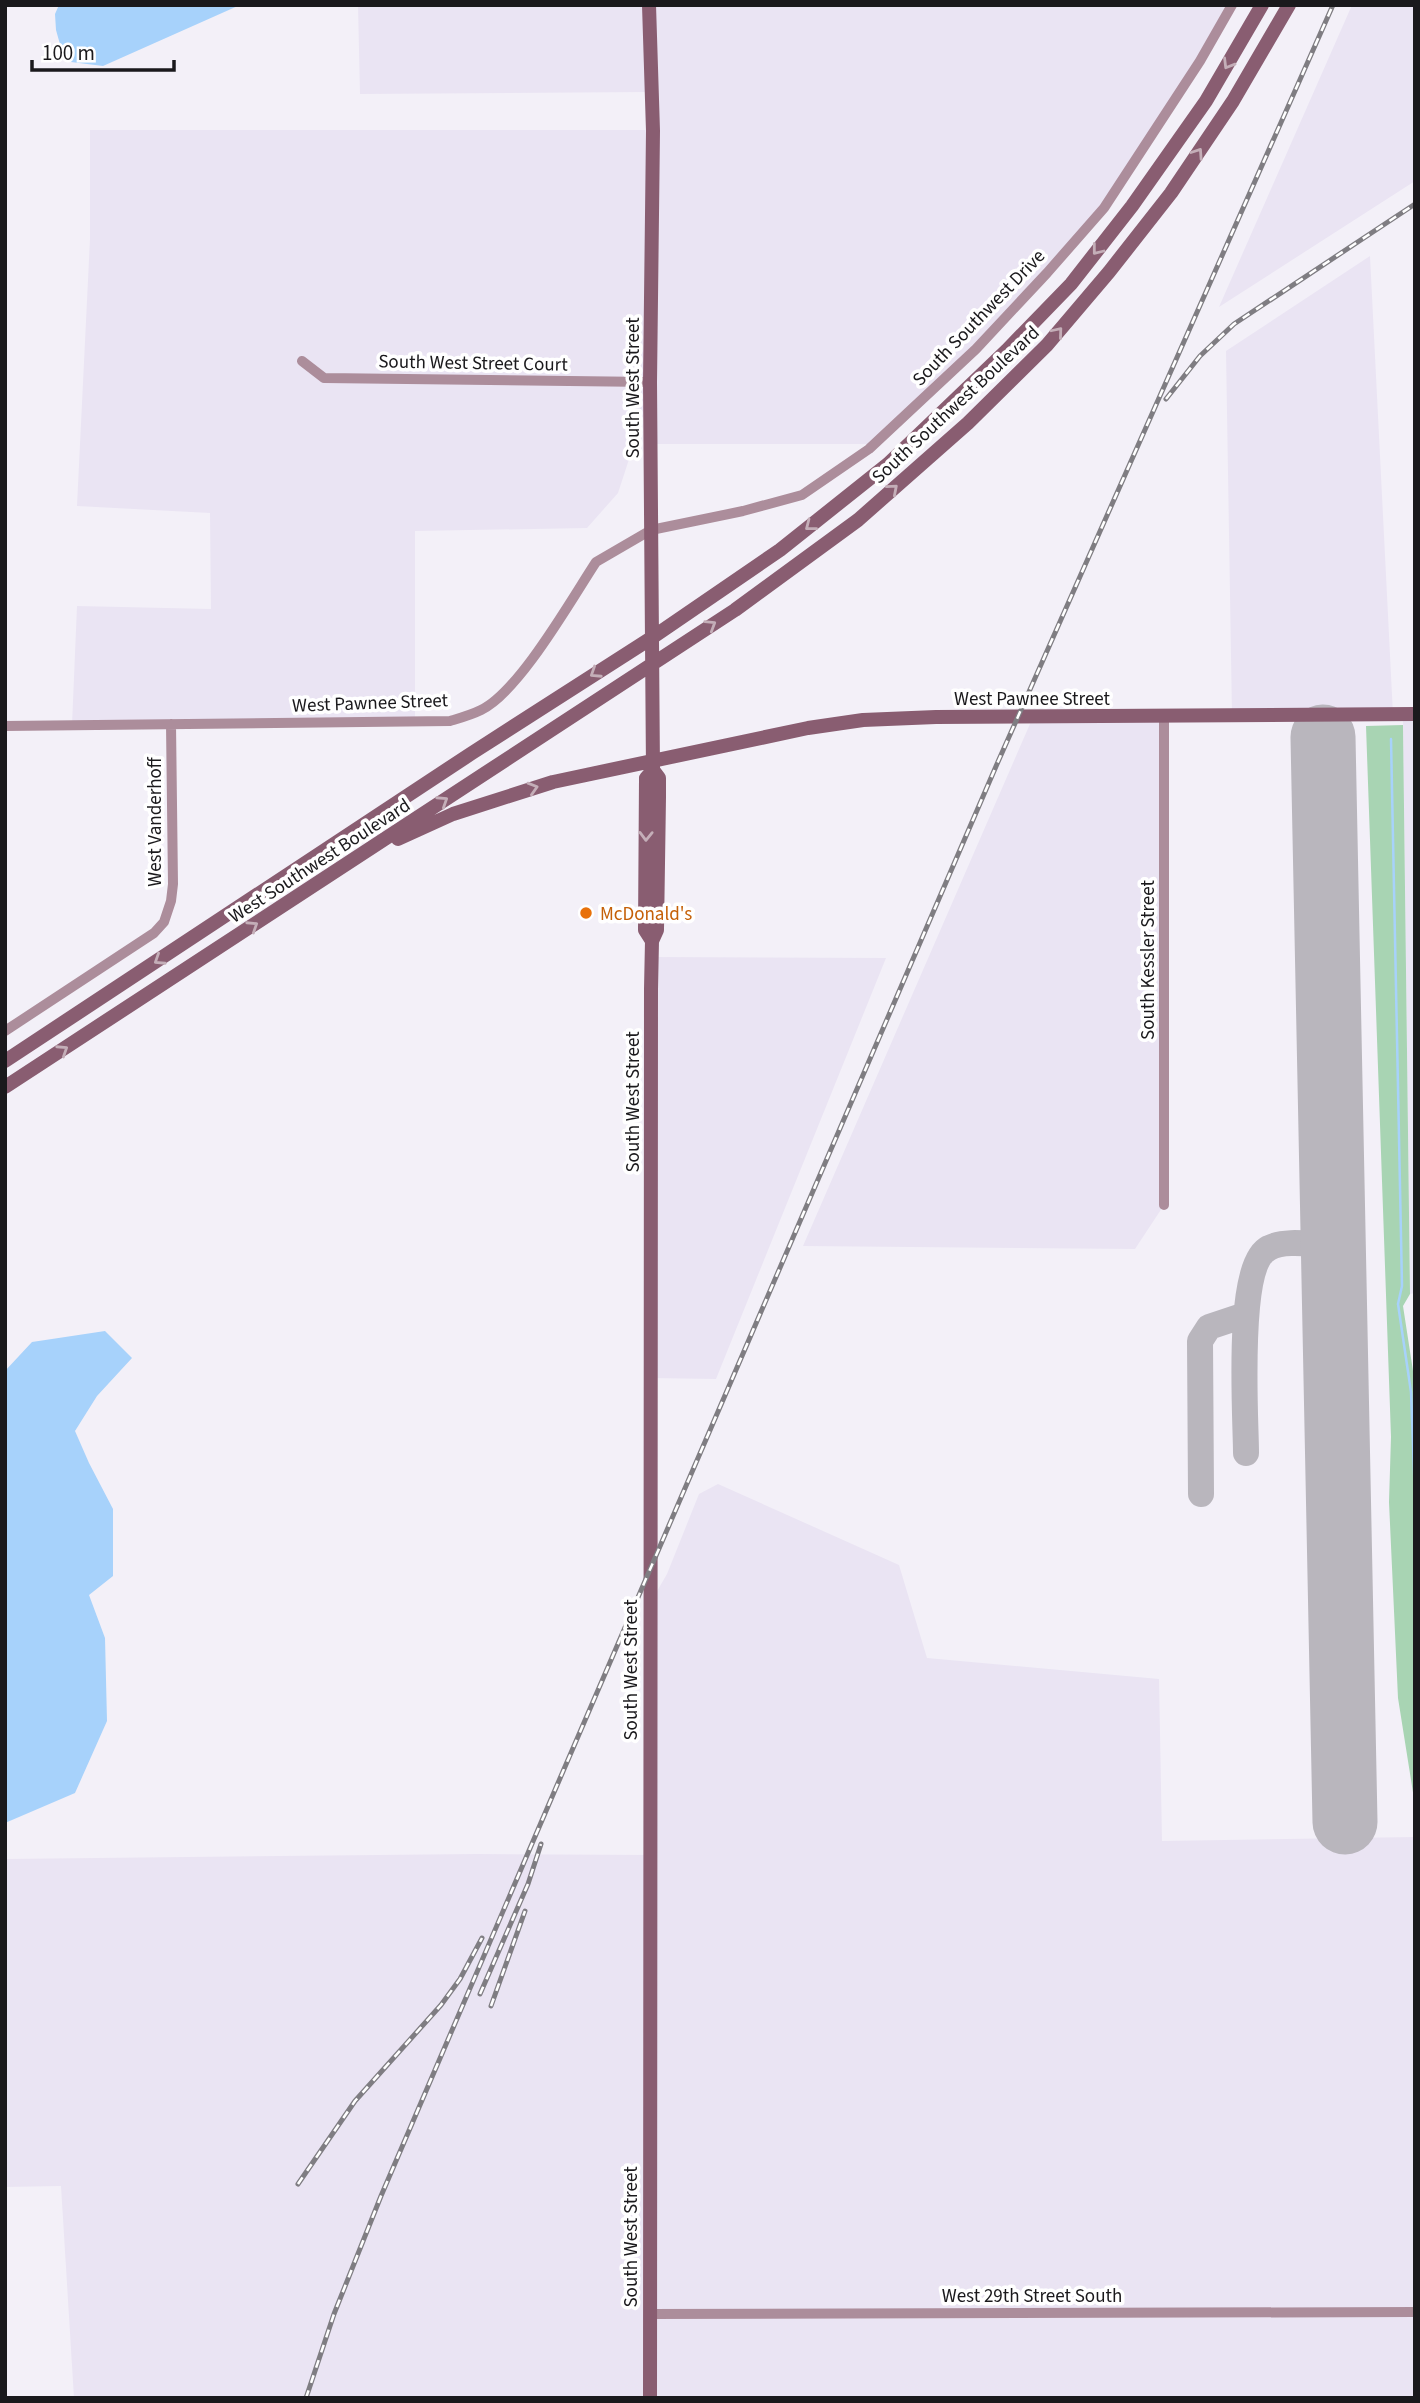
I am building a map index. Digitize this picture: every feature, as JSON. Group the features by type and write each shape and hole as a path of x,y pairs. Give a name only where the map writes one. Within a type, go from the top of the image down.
{"main road":[{"name":"South West Street","path":"649,5 653,131 650,382 653,765 659,778 657,930 652,941 649,1544 650,2398"},
{"name":"South Southwest Boulevard","path":"653,637 780,550 888,464 1071,284 1132,206 1206,100 1262,5"},
{"name":"South Southwest Boulevard","path":"653,662 735,610 858,520 968,423 1047,345 1171,193 1233,102 1289,5"},
{"name":"West Southwest Boulevard","path":"5,1061 653,637"},
{"name":"West Southwest Boulevard","path":"5,1087 653,662"},
{"name":"West Pawnee Street","path":"356,859 453,814 553,782 653,765 808,728 863,720 1415,715"}],"street":[{"name":"South Southwest Drive","path":"651,530 743,511 802,495 869,449 976,349 1104,208 1200,61 1233,5"},
{"name":"South West Street Court","path":"302,360 324,378 650,382"},
{"name":"West Pawnee Street","path":"5,726 450,721 482,710 505,691 531,659 596,562 651,530"},
{"name":"South Kessler Street","path":"1164,716 1164,1205"},
{"name":"West Vanderhoff","path":"5,1031 154,933 164,922 173,884 171,724"},
{"name":"West 29th Street South","path":"650,2314 1415,2312"}],"shaded area":[{"path":"358,5 1232,5 1104,208 1051,269 875,444 651,444 649,398 618,493 587,528 415,531 415,722 72,725 77,606 211,609 210,513 77,506 90,239 90,130 648,130 648,92 360,94"},
{"path":"1352,5 1415,5 1415,181 1219,307"},
{"path":"1370,256 1393,715 1232,716 1226,351"},
{"path":"1403,715 1415,715 1415,1293 1410,1294"},
{"path":"1164,716 1164,1205 1135,1249 803,1246 1033,717"},
{"path":"652,957 886,958 716,1379 650,1378"},
{"path":"718,1484 899,1565 927,1658 1159,1679 1162,1841 1415,1837 1415,2398 74,2398 61,2186 5,2187 5,1859 649,1855 649,1605 667,1574 699,1494"}],"green space":[{"path":"1403,725 1410,1294 1403,1306 1415,1384 1415,1805 1398,1698 1389,1502 1391,1437 1366,726"}],"water":[{"path":"59,5 240,5 103,66 71,62 63,55 56,30 55,14"},
{"path":"105,1331 132,1358 97,1396 75,1431 113,1509 113,1576 89,1595 105,1638 107,1721 75,1793 5,1823 5,1371 32,1342"}],"waterway":[{"path":"1391,739 1402,1286 1398,1304 1411,1392 1415,1497"}],"taxiway":[{"path":"1246,1453 1245,1343 1251,1282 1258,1260 1269,1248 1276,1245 1333,1245"},
{"path":"1201,1494 1200,1341 1209,1327 1245,1315"}],"runway":[{"path":"1323,737 1345,1822"}],"railway":[{"path":"306,2398 334,2314 381,2196 555,1790 997,764 1333,5"},
{"path":"1166,399 1200,356 1234,324 1415,204"},
{"path":"480,1994 528,1884 541,1844"},
{"path":"491,2006 525,1911"},
{"path":"298,2184 355,2101 441,2005 460,1979 482,1938"}],"place":[{"name":"McDonald's","path":"586,913"}]}
